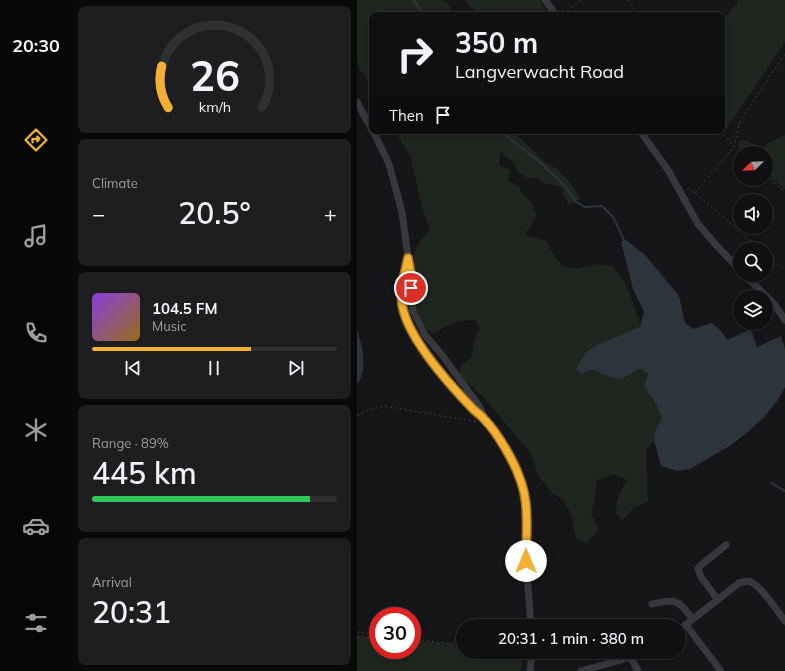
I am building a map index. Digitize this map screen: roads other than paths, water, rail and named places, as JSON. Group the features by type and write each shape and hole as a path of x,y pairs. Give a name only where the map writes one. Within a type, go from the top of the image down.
{"street":[{"path":"545,0 554,12"},
{"path":"357,102 369,125"},
{"path":"374,134 389,164 402,212 411,275 411,305 420,326 479,406 485,419 502,443 520,479 524,492 526,516 526,561 530,619"},
{"path":"642,134 668,170 698,224 733,263"},
{"path":"408,258 402,299 409,326 442,376 474,410 485,419"},
{"path":"752,282 773,304 785,320"},
{"path":"718,600 701,577 698,569 726,545"},
{"path":"721,671 686,625 739,583 744,581 753,582 785,621"},
{"path":"652,604 671,600 676,601 693,619"},
{"path":"530,671 531,659"},
{"path":"610,659 611,663"},
{"path":"581,671 627,659"},
{"path":"632,659 639,671"}],"waterway":[{"path":"414,0 421,12"},
{"path":"504,134 541,163 565,186 576,202 585,207 602,206 613,217 624,240"},
{"path":"771,483 785,491"}]}
